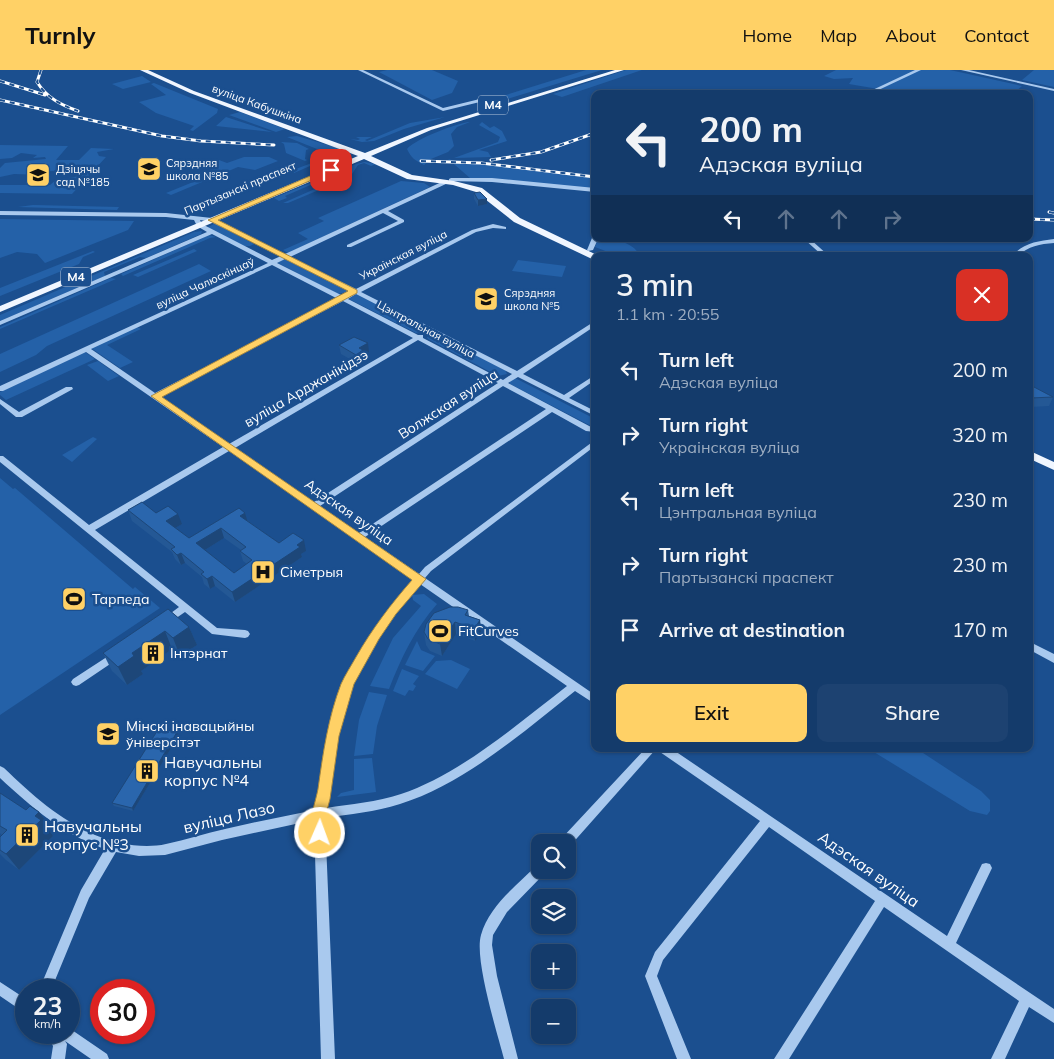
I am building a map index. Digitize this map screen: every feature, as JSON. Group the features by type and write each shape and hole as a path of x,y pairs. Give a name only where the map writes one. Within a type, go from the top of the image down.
{"main road":[{"name":"вуліца Кабушкіна","path":"143,70 192,92 362,152"},
{"name":"вуліца Кабушкіна","path":"156,70 199,90 362,152"},
{"name":"Партызанскі праспект","path":"0,309 362,152 374,152 429,129 606,70"},
{"name":"Партызанскі праспект","path":"0,300 198,222 212,220 407,131 620,70"},
{"path":"362,152 410,177 448,181"},
{"path":"374,152 422,173 479,190 517,220 591,253"},
{"path":"1033,449 1054,459"},
{"path":"1033,456 1054,466"}],"street":[{"path":"360,70 442,110 488,98 497,106"},
{"path":"875,90 918,70"},
{"path":"964,70 1054,90"},
{"name":"вуліца Чалюскінцаў","path":"0,389 448,181 492,180 591,190"},
{"path":"349,246 402,221 383,211"},
{"name":"Цэнтральная вуліца","path":"0,213 158,215 198,222 211,232 342,298 591,429"},
{"name":"Цэнтральная вуліца","path":"212,220 591,412"},
{"name":"Украінская вуліца","path":"155,396 354,291 474,231 493,226 504,228"},
{"path":"0,324 211,232"},
{"path":"810,242 822,252"},
{"path":"1018,252 1032,244 1054,242"},
{"name":"Волжская вуліца","path":"315,506 591,326"},
{"name":"вуліца Арджанікідзэ","path":"89,528 432,330"},
{"name":"Адэская вуліца","path":"86,348 591,697"},
{"path":"564,398 591,380"},
{"path":"0,401 19,415 69,389"},
{"path":"360,537 551,409"},
{"path":"328,1059 319,814 332,736 348,683 374,636 392,610 428,569 591,445"},
{"path":"0,458 215,631 244,634"},
{"path":"157,627 186,608"},
{"path":"76,682 126,648"},
{"path":"1033,648 1054,658"},
{"name":"вуліца Лазо","path":"0,770 68,828 88,839 113,846 148,852 164,850 319,814 402,799 431,786 514,735 574,686"},
{"path":"573,834 648,752"},
{"name":"Адэская вуліца","path":"668,752 1054,1017"},
{"path":"684,1059 651,976 654,967 659,956 768,820"},
{"path":"50,979 85,894 113,846"},
{"path":"949,944 986,868"},
{"path":"511,1059 488,962 487,936 501,912 532,879"},
{"path":"781,1059 883,899"},
{"path":"0,988 15,999"},
{"path":"998,1059 1027,998"},
{"path":"58,1059 60,1044"},
{"path":"80,1044 102,1059"}],"shaded area":[{"path":"387,70 432,70 458,81 452,93 432,100 379,72"},
{"path":"586,70 602,70 501,101 493,99"},
{"path":"626,70 642,70 562,97 553,94"},
{"path":"836,70 950,70 1022,86 1018,90 884,90 849,84 853,78 834,79 824,76"},
{"path":"1034,70 1054,70 1054,87 1022,80"},
{"path":"142,76 151,82 123,89 112,84"},
{"path":"154,83 218,109 217,113 193,131 190,130 194,126 156,113 139,102 166,95 151,84"},
{"path":"240,112 285,129 276,132 229,115"},
{"path":"226,117 272,132 216,126"},
{"path":"445,117 404,129 374,141 362,142 350,139 358,140 360,139 356,137 372,137 365,140 367,141 410,123"},
{"path":"470,122 457,127 451,134 454,146 448,152 431,159 424,165 414,159 407,149 418,141 437,132"},
{"path":"482,122 490,128 494,126 502,131 507,141 479,150 488,152 491,157 454,158 498,142 500,137 479,125"},
{"path":"297,136 338,148 342,152 294,173 293,170 325,158 324,155 327,153 287,137"},
{"path":"281,142 297,143 309,149 306,150 305,159 307,160 305,161 286,153 284,144"},
{"path":"0,145 68,146 56,160 79,160 91,148 114,149 97,152 99,156 106,157 72,194 0,193 0,185 50,185 56,180 82,174 76,173 73,170 50,171 45,175 14,174 0,177 0,168 5,163 46,159 45,157 33,158 37,155 21,153 12,158 0,159"},
{"path":"244,157 269,157 278,161 255,170 238,167 171,195 166,193 208,176 205,174 219,160 227,163"},
{"path":"448,159 463,163 497,165 591,177 591,189 470,178"},
{"path":"365,162 376,164 371,166 364,163 358,165 350,177 288,203 283,203 342,177 336,174 285,196 287,198 279,201 274,198 356,164"},
{"path":"401,181 424,183 430,187 288,253 283,250 308,239 298,233 324,221 318,218"},
{"path":"33,205 119,207 117,210 18,207"},
{"path":"0,219 134,221 128,230 45,263 37,254 17,252 0,258"},
{"path":"214,224 254,244 244,246 209,229 208,227"},
{"path":"202,231 201,234 146,258 140,257 104,272 105,276 0,321 0,315 194,232"},
{"path":"209,235 216,237 123,276 121,274"},
{"path":"597,242 622,242 633,247 638,252 608,252 595,247"},
{"path":"194,249 197,251 138,277 133,275"},
{"path":"93,251 95,252 83,257 79,264 0,296 0,288"},
{"path":"282,260 287,260 346,290 346,292 338,294 278,263"},
{"path":"518,260 566,266 562,277 512,271"},
{"path":"199,264 211,271 47,346 36,355 0,372 0,354"},
{"path":"111,278 116,279 0,329 0,327"},
{"path":"356,294 423,328 424,331 416,333 349,299"},
{"path":"137,327 141,329 107,345 133,362 120,368 91,348"},
{"path":"432,334 505,370 507,374 498,376 428,339 427,337"},
{"path":"85,352 95,359 6,400 0,395 0,392"},
{"path":"98,361 119,376 108,381 87,365"},
{"path":"515,378 591,417 591,426 510,384 510,381"},
{"path":"93,437 97,439 72,462 62,455"},
{"name":"Тарпеда","path":"0,478 13,489 15,488 133,589 135,587 160,608 0,715"},
{"path":"424,594 437,604 409,644 389,689 370,686 393,638 421,606 413,600 412,595"},
{"path":"417,641 421,650 435,656 423,671 405,665"},
{"path":"451,660 470,669 457,689 425,674 436,661"},
{"path":"402,669 419,676 413,684 416,686 413,691 409,690 405,696 393,691"},
{"path":"369,692 387,695 377,726 373,754 354,756 359,720"},
{"path":"874,752 922,752 981,791 990,800 990,811 987,815 970,811"},
{"path":"372,758 376,792 337,797 341,793 354,790 354,759"}],"building":[{"path":"480,192 487,199 478,200 474,193"},
{"path":"354,337 368,343 359,348 363,350 356,355 339,345"},
{"path":"1033,387 1034,387 1053,397 1033,398"},
{"path":"142,502 156,513 168,506 178,514 166,521 189,538 239,508 245,513 240,516 279,543 293,533 304,540 297,545 300,547 232,592 212,576 207,579 201,574 204,572 181,553 177,555 171,549 175,547 128,510","holes":["221,528 246,547 240,551 252,560 234,573 196,543"]},
{"path":"450,607 468,610 465,615 480,620 474,629 455,622 440,644 428,639 424,632 426,624 434,613"},
{"path":"168,609 189,627 173,638 165,631 132,653 134,656 118,667 103,653"},
{"name":"Навучальны корпус №4","path":"159,728 177,732 132,808 112,803"},
{"path":"0,793 26,810 30,806 39,812 35,816 41,820 6,854 0,850 0,837 7,830 0,826"}],"railway":[{"path":"41,70 37,82 45,92 60,103 78,111"},
{"path":"0,81 45,95"},
{"path":"0,100 162,136 201,141 274,145"},
{"path":"491,160 541,152 591,134"},
{"path":"421,161 481,163 591,177"},
{"path":"1049,212 1054,213"},
{"path":"1033,219 1054,220"}],"place":[{"name":"Сярэдняя школа №85","path":"149,169"},
{"name":"Дзіцячы сад №185","path":"38,175"},
{"name":"Сярэдняя школа №5","path":"486,299"},
{"name":"Сіметрыя","path":"263,572"},
{"name":"Тарпеда","path":"74,599"},
{"name":"FitCurves","path":"440,631"},
{"name":"Інтэрнат","path":"153,653"},
{"name":"Мінскі інавацыйны ўніверсітэт","path":"108,734"},
{"name":"Навучальны корпус №4","path":"147,771"},
{"name":"Навучальны корпус №3","path":"27,835"}],"route":[{"path":"320,833 319,814 332,736 348,683 374,636 408,590 420,579 155,396 354,291 212,220 331,170"}]}
